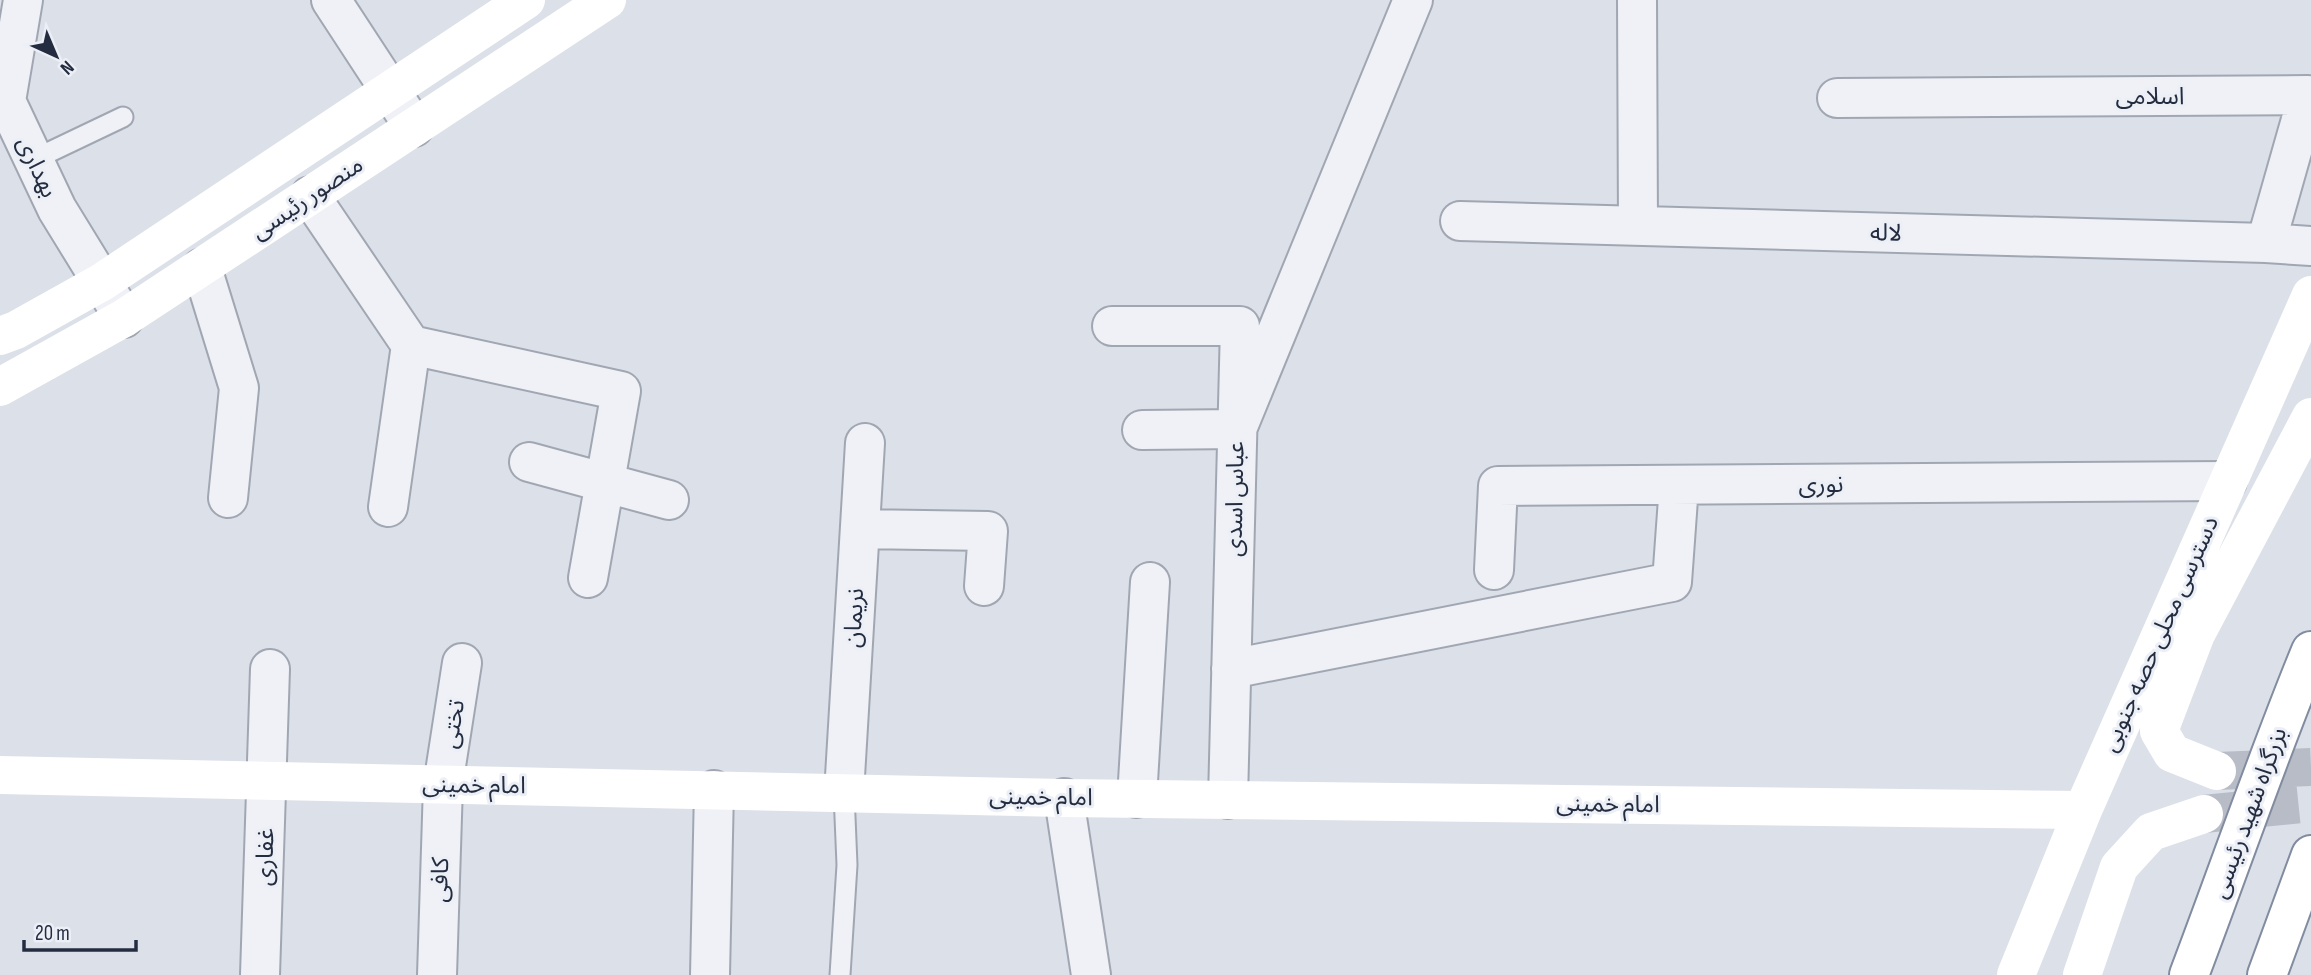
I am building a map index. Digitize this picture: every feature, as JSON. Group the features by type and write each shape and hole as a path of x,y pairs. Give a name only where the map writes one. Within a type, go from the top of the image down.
{"main road":[{"name":"منصور رئیسی","path":"0,336 102,282 526,0"},
{"name":"منصور رئیسی","path":"0,387 124,318 607,0"},
{"name":"دسترسی محلی حصه جنوبی","path":"2016,975 2082,810 2311,295"},
{"path":"2217,771 2172,753 2159,732 2196,634 2311,417"},
{"name":"بزرگراه شهید رئیسی","path":"2189,975 2243,835 2269,753 2311,651"},
{"name":"امام خمینی","path":"0,775 1064,798 2082,810"},
{"path":"2082,975 2119,867 2151,832 2204,814"},
{"path":"2267,975 2311,855"}],"street":[{"name":"بهداری","path":"23,0 6,101 57,209 124,318"},
{"path":"331,0 414,127"},
{"path":"1142,430 1237,429 1412,0"},
{"path":"1637,0 1638,226"},
{"name":"اسلامی","path":"1838,98 2308,95 2266,243"},
{"path":"310,196 411,345 388,508"},
{"name":"لاله","path":"1460,221 2311,246"},
{"path":"202,268 239,388 228,498"},
{"name":"عباس اسدی","path":"1112,326 1240,326 1228,799"},
{"path":"411,345 621,391 588,578"},
{"name":"نریمان","path":"844,793 865,443"},
{"path":"529,462 669,500"},
{"name":"نوری","path":"1494,570 1498,486 2227,481"},
{"path":"1231,669 1672,582 1679,485"},
{"path":"860,529 988,531 984,586"},
{"path":"1137,798 1150,582"},
{"name":"تختی","path":"443,785 462,663"},
{"name":"غفاری","path":"260,975 270,669"},
{"name":"کافی","path":"437,975 443,785"},
{"path":"710,975 714,790"},
{"path":"1064,798 1091,975"}],"lane":[{"path":"35,159 123,117"},
{"path":"840,975 847,865 844,793"}],"tunnel":[{"path":"2217,771 2311,767"},
{"path":"2204,814 2311,803"}]}
